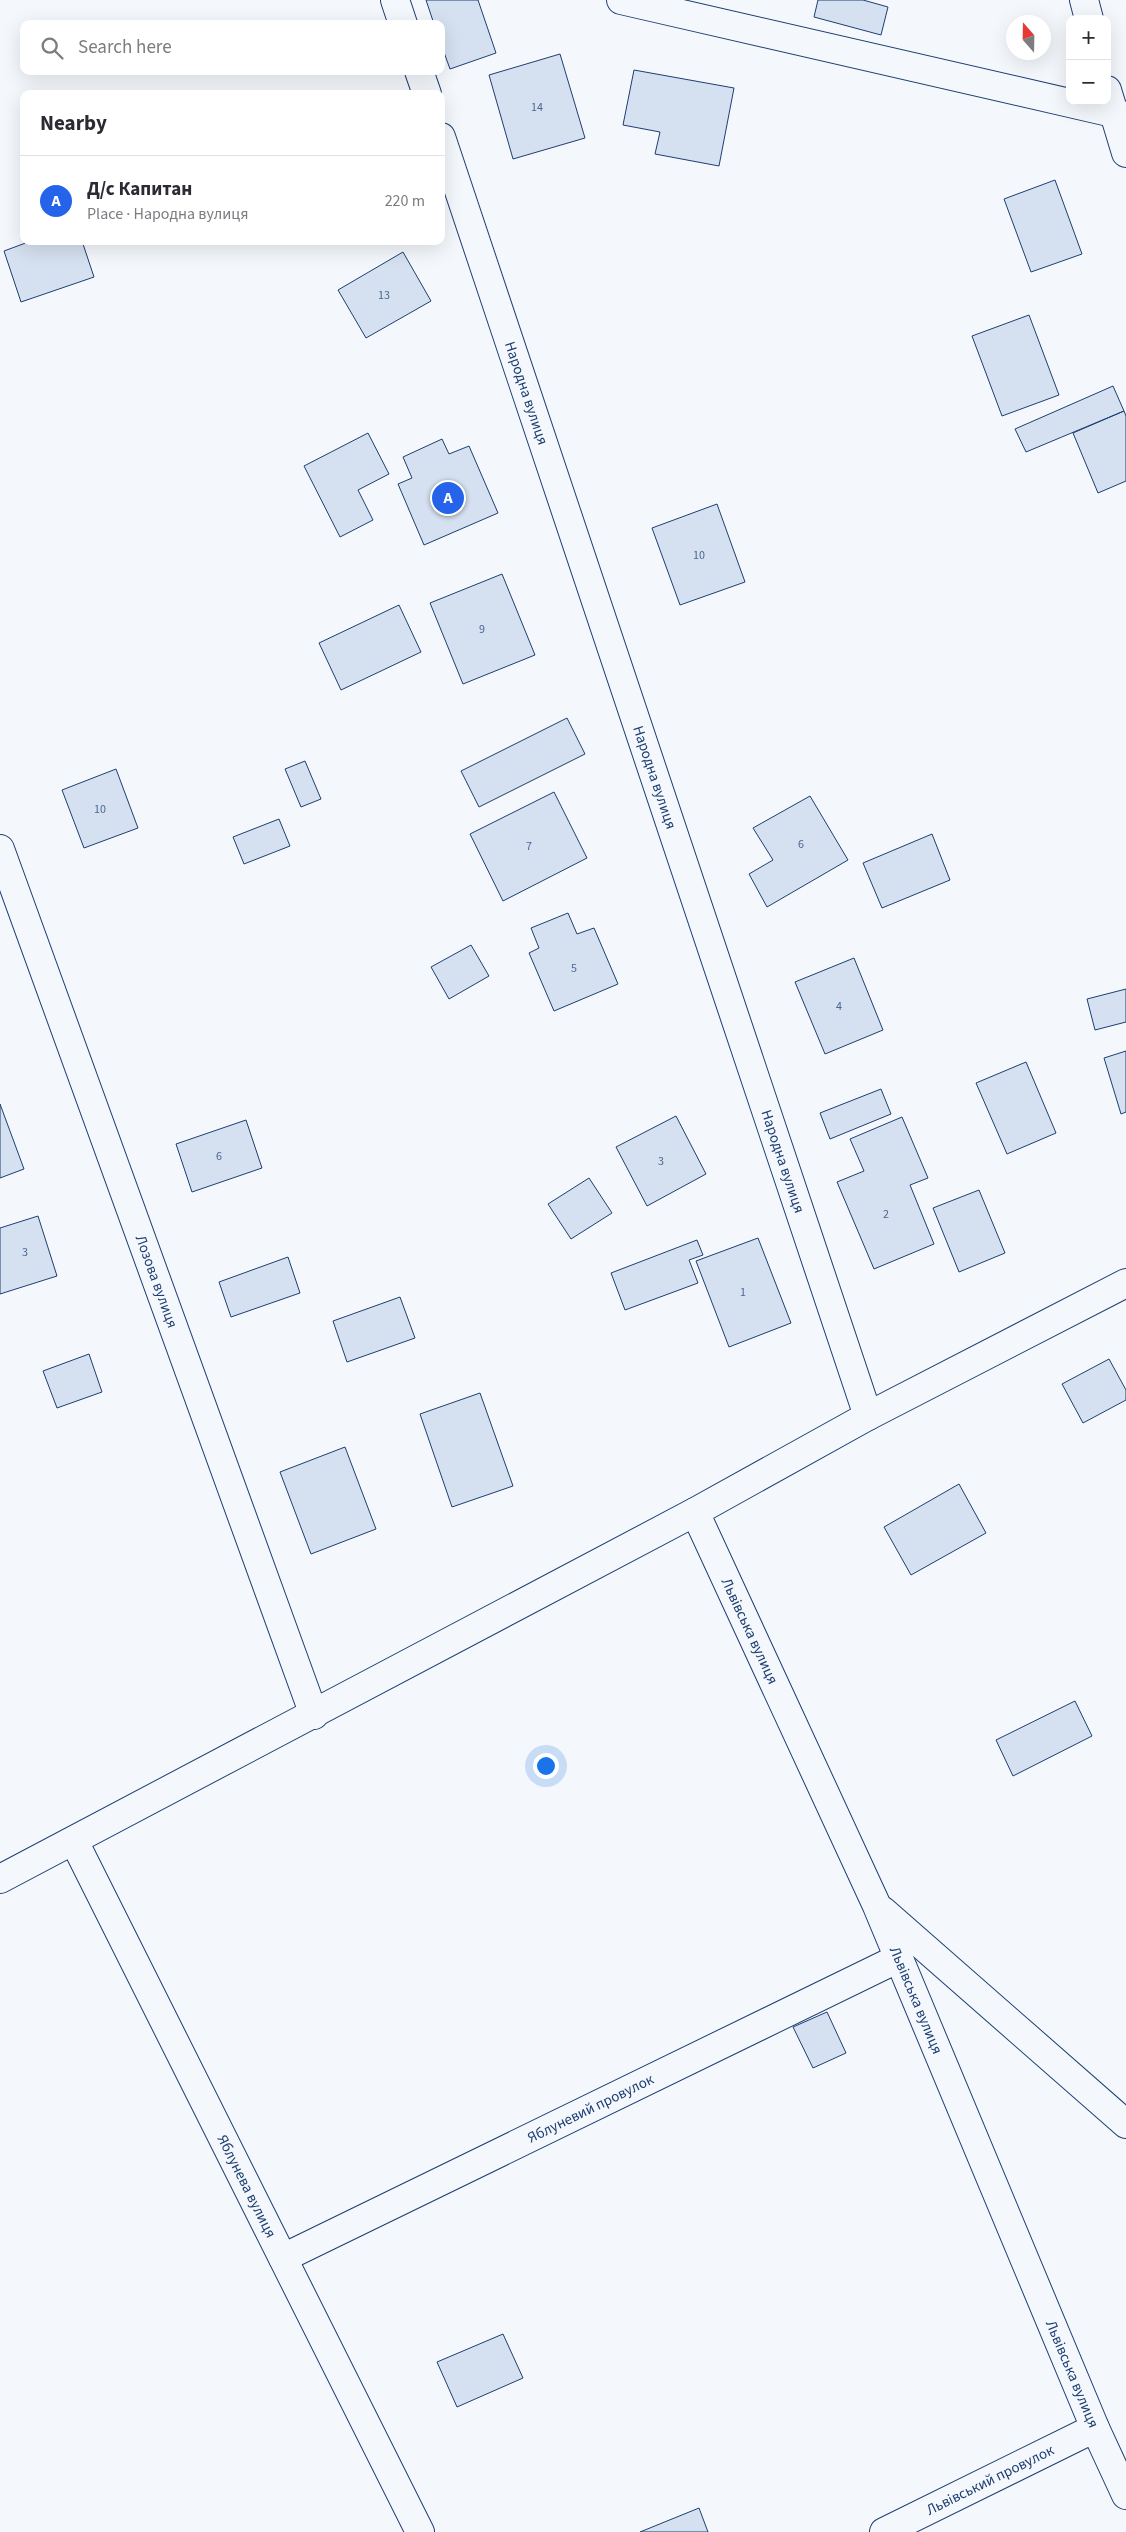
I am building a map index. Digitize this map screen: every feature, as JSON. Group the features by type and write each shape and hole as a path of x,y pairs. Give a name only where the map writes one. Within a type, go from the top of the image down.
{"street":[{"path":"395,0 402,20"},
{"path":"621,0 1115,106 1126,154"},
{"path":"1084,0 1088,15"},
{"path":"420,75 426,90"},
{"name":"Народна вулиця","path":"445,150 868,1416"},
{"name":"Лозова вулиця","path":"0,849 314,1715"},
{"path":"0,1879 314,1715 695,1512 868,1416 1126,1284"},
{"name":"Львівська вулиця","path":"695,1512 877,1906 1095,2428 1126,2495"},
{"name":"Яблунева вулиця","path":"74,1841 420,2532"},
{"path":"877,1906 1126,2124"},
{"name":"Яблуневий провулок","path":"283,2258 899,1958"},
{"name":"Львівський провулок","path":"884,2532 1095,2428"}],"building":[{"path":"426,0 478,0 496,53 450,69 445,55 445,20 433,20"},
{"path":"818,0 863,0 888,7 881,35 814,17"},
{"path":"560,54 585,138 513,159 489,75"},
{"path":"634,70 734,88 719,166 655,154 660,132 623,125"},
{"path":"1055,180 1082,254 1031,272 1004,199"},
{"path":"20,245 83,245 94,277 21,302 4,251"},
{"path":"403,252 431,301 366,338 338,290"},
{"path":"1029,315 1059,395 1002,416 972,336"},
{"path":"1113,386 1124,411 1026,452 1015,429"},
{"path":"1124,411 1126,416 1126,481 1098,493 1073,433"},
{"path":"368,433 389,474 358,490 373,520 340,537 304,466"},
{"path":"442,439 449,454 469,446 498,513 424,545 398,484 412,478 403,457"},
{"path":"717,504 745,582 680,605 652,528"},
{"path":"502,574 535,655 463,684 430,603"},
{"path":"399,605 421,652 341,690 319,643"},
{"path":"567,718 585,754 479,807 461,771"},
{"path":"305,761 321,799 301,807 285,769"},
{"path":"116,769 138,828 84,848 62,790"},
{"path":"554,792 587,858 503,901 470,834"},
{"path":"810,796 848,860 767,907 749,874 773,860 753,828"},
{"path":"279,819 290,846 244,864 233,837"},
{"path":"932,834 950,880 882,908 863,863"},
{"path":"568,913 577,934 594,928 618,984 554,1011 529,953 539,948 531,928"},
{"path":"471,945 489,976 449,999 431,967"},
{"path":"854,958 883,1030 825,1054 795,982"},
{"path":"1126,989 1126,1022 1095,1030 1087,999"},
{"path":"1126,1051 1126,1112 1121,1114 1104,1058"},
{"path":"1026,1062 1056,1133 1007,1154 976,1083"},
{"path":"881,1089 891,1114 830,1139 820,1113"},
{"path":"0,1104 24,1169 0,1178"},
{"path":"676,1116 706,1174 647,1206 616,1147"},
{"path":"902,1117 928,1178 910,1185 934,1244 874,1269 837,1182 864,1171 850,1139"},
{"path":"246,1120 262,1168 192,1192 176,1144"},
{"path":"589,1178 612,1213 571,1239 548,1204"},
{"path":"979,1190 1005,1253 959,1272 933,1208"},
{"path":"38,1216 57,1276 0,1294 0,1228"},
{"path":"758,1238 791,1323 729,1347 696,1261"},
{"path":"697,1240 703,1255 689,1260 698,1283 625,1310 611,1273"},
{"path":"288,1257 300,1293 231,1317 219,1282"},
{"path":"400,1297 415,1338 347,1362 333,1321"},
{"path":"89,1354 102,1392 57,1408 43,1371"},
{"path":"1109,1359 1126,1390 1126,1400 1083,1423 1062,1384"},
{"path":"480,1393 513,1486 452,1507 420,1414"},
{"path":"345,1447 376,1529 311,1554 280,1472"},
{"path":"959,1484 986,1533 911,1575 884,1527"},
{"path":"1075,1701 1092,1736 1013,1776 996,1740"},
{"path":"827,2012 846,2053 813,2068 793,2027"},
{"path":"503,2334 523,2378 457,2407 437,2362"},
{"path":"699,2508 708,2532 640,2532"}],"place":[{"name":"Д/с Капитан","path":"448,498"}]}
